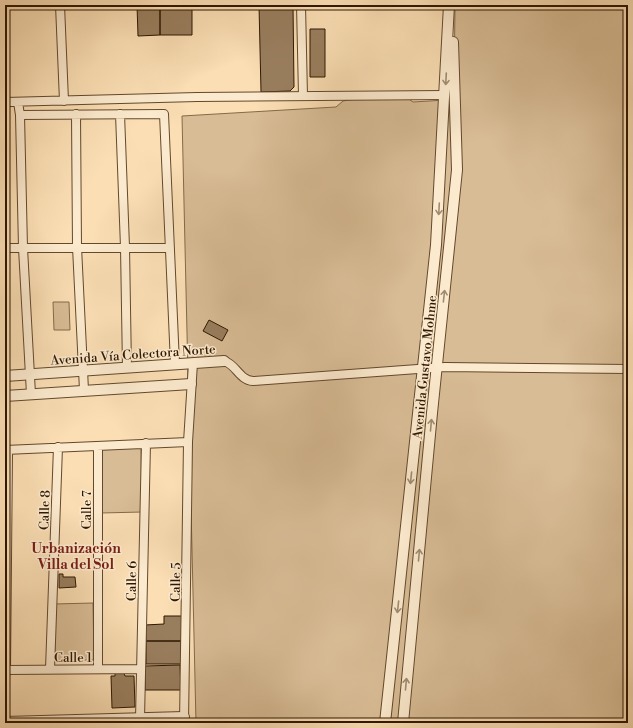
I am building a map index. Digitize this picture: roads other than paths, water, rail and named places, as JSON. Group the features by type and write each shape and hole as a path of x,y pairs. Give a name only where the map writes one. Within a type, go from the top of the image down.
{"street":[{"path":"60,5 64,101"},
{"path":"301,5 302,96"},
{"name":"Avenida Gustavo Mohme","path":"385,723 436,245 449,9"},
{"name":"Avenida Gustavo Mohme","path":"402,723 441,368 457,170 454,46 449,9"},
{"path":"5,102 197,96 445,96"},
{"path":"18,102 20,114 23,248 31,394"},
{"path":"20,114 164,114 175,364"},
{"path":"76,114 77,247 84,390"},
{"path":"120,114 128,368"},
{"path":"5,248 170,248"},
{"name":"Avenida Vía Colectora Norte","path":"5,376 224,361 230,364 243,377 253,381 441,368"},
{"name":"Calle 5","path":"184,720 188,442 193,363"},
{"path":"441,368 628,369"},
{"path":"5,396 191,384"},
{"path":"6,670 7,450 188,442"},
{"name":"Calle 6","path":"140,719 146,443"},
{"name":"Calle 7","path":"98,446 98,669"},
{"name":"Calle 8","path":"50,669 58,447"},
{"name":"Calle 1","path":"6,670 141,669"},
{"path":"5,722 140,719 184,720"}],"district":[{"name":"Urbanización Villa del Sol","path":"76,556"}]}
